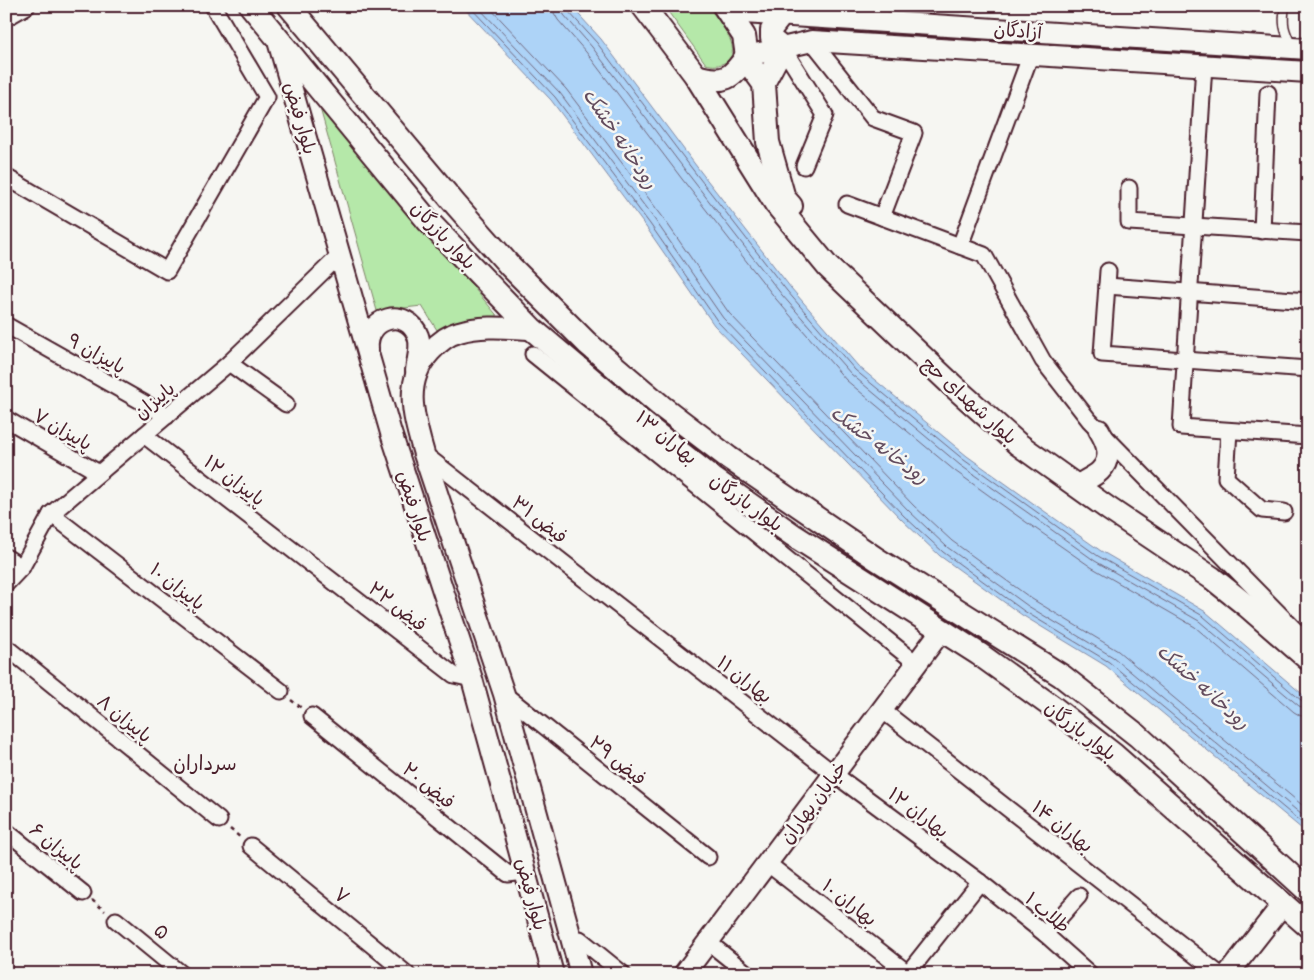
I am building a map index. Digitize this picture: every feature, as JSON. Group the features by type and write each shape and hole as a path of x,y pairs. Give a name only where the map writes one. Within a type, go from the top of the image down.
{"main road":[{"name":"بلوار بازرگان","path":"251,6 428,220 532,329 643,423 715,480 793,535 979,654 1054,708 1107,749 1308,926"},
{"name":"بلوار بازرگان","path":"289,6 456,205 510,266 587,343 660,406 729,458 875,558 1062,676 1138,736 1308,892"},
{"name":"بلوار شهدای حج","path":"643,6 696,76 776,204 828,267 952,385 1018,444 1093,498 1212,578 1308,660"},
{"path":"726,9 744,36 746,57 764,84"},
{"path":"696,76 711,80 725,78 737,72 746,57"},
{"name":"بلوار شهدای حج","path":"764,84 768,142 784,198 834,259 914,336 1033,445 1124,510 1222,572 1308,642"},
{"path":"643,423 660,406"}],"street":[{"path":"6,18 26,6"},
{"path":"6,177 167,271 267,96 212,6"},
{"name":"آزادگان","path":"726,9 782,16 863,14 1300,48"},
{"path":"782,16 771,30 771,38 783,48 825,115 804,166"},
{"name":"بلوار فیض","path":"278,39 391,433 472,679 553,974"},
{"path":"812,41 873,118 914,133 882,217"},
{"name":"آزادگان","path":"746,57 812,41 1308,72"},
{"path":"764,84 783,48"},
{"path":"960,246 1031,54"},
{"path":"1204,65 1181,427 1308,436"},
{"path":"1262,230 1268,93"},
{"path":"1129,188 1129,222 1308,234"},
{"path":"847,204 984,255 1042,361 1089,420 1308,642"},
{"name":"پاییزان","path":"6,584 22,568 51,514 229,363 340,255"},
{"path":"1108,271 1102,354 1308,369"},
{"path":"1107,286 1308,301"},
{"path":"368,352 367,342 370,332 376,324 386,319 396,318 406,321 414,328 418,337 419,347 415,375"},
{"name":"پاییزان ۹","path":"6,325 167,416"},
{"name":"بلوار فیض","path":"532,329 484,328 458,332 439,342 425,357 415,375 412,398 416,427 424,454 504,694 581,974"},
{"name":"بهاران ۱۳","path":"533,354 916,663"},
{"path":"229,363 286,404"},
{"name":"پاییزان ۷","path":"6,419 99,473"},
{"path":"1083,482 1101,471 1108,458 1107,443 1099,430"},
{"path":"1229,431 1226,478 1262,510 1284,512"},
{"name":"پاییزان ۱۲","path":"144,435 302,557"},
{"name":"فیض ۳۱","path":"424,454 632,616"},
{"name":"پاییزان ۱۰","path":"51,514 280,691"},
{"name":"فیض ۲۲","path":"302,557 454,675 472,679"},
{"path":"6,558 22,568"},
{"name":"بهاران ۱۱","path":"632,616 834,774"},
{"name":"خیابان بهاران","path":"684,974 941,631"},
{"name":"پاییزان ۸","path":"6,647 219,820"},
{"name":"فیض ۲۹","path":"504,694 708,857"},
{"name":"بهاران ۱۴","path":"882,710 1219,974"},
{"name":"فیض ۲۰","path":"312,716 508,874 526,872"},
{"path":"494,759 520,752"},
{"name":"بهاران ۱۲","path":"834,774 980,882"},
{"name":"پاییزان ۶","path":"6,831 83,893"},
{"name":"۷","path":"251,846 407,974"},
{"name":"بهاران ۱۰","path":"767,862 909,974"},
{"path":"909,974 980,882"},
{"name":"طلاب ۱","path":"980,882 1045,934 1090,974"},
{"path":"1045,934 1079,896"},
{"path":"1228,974 1283,904"},
{"name":"۵","path":"116,920 182,974"},
{"path":"580,939 623,974"},
{"path":"708,942 748,974"}],"lane":[{"path":"1286,6 1283,20 1284,30 1300,48"}],"path":[{"path":"280,691 312,716"},
{"path":"219,820 251,846"},
{"path":"83,893 116,920"}],"green space":[{"path":"664,6 708,6 728,34 732,49 731,56 726,62 721,64 706,64"},
{"path":"318,101 500,319 437,330 422,306 377,311"}],"water":[{"name":"رودخانه خشک","path":"462,6 571,6 601,39 791,288 858,366 967,456 1037,506 1101,551 1206,612 1308,699 1308,834 1106,666 1022,615 940,556 901,519 714,325 646,227 551,100"}],"district":[{"name":"سرداران","path":"205,762"}]}
